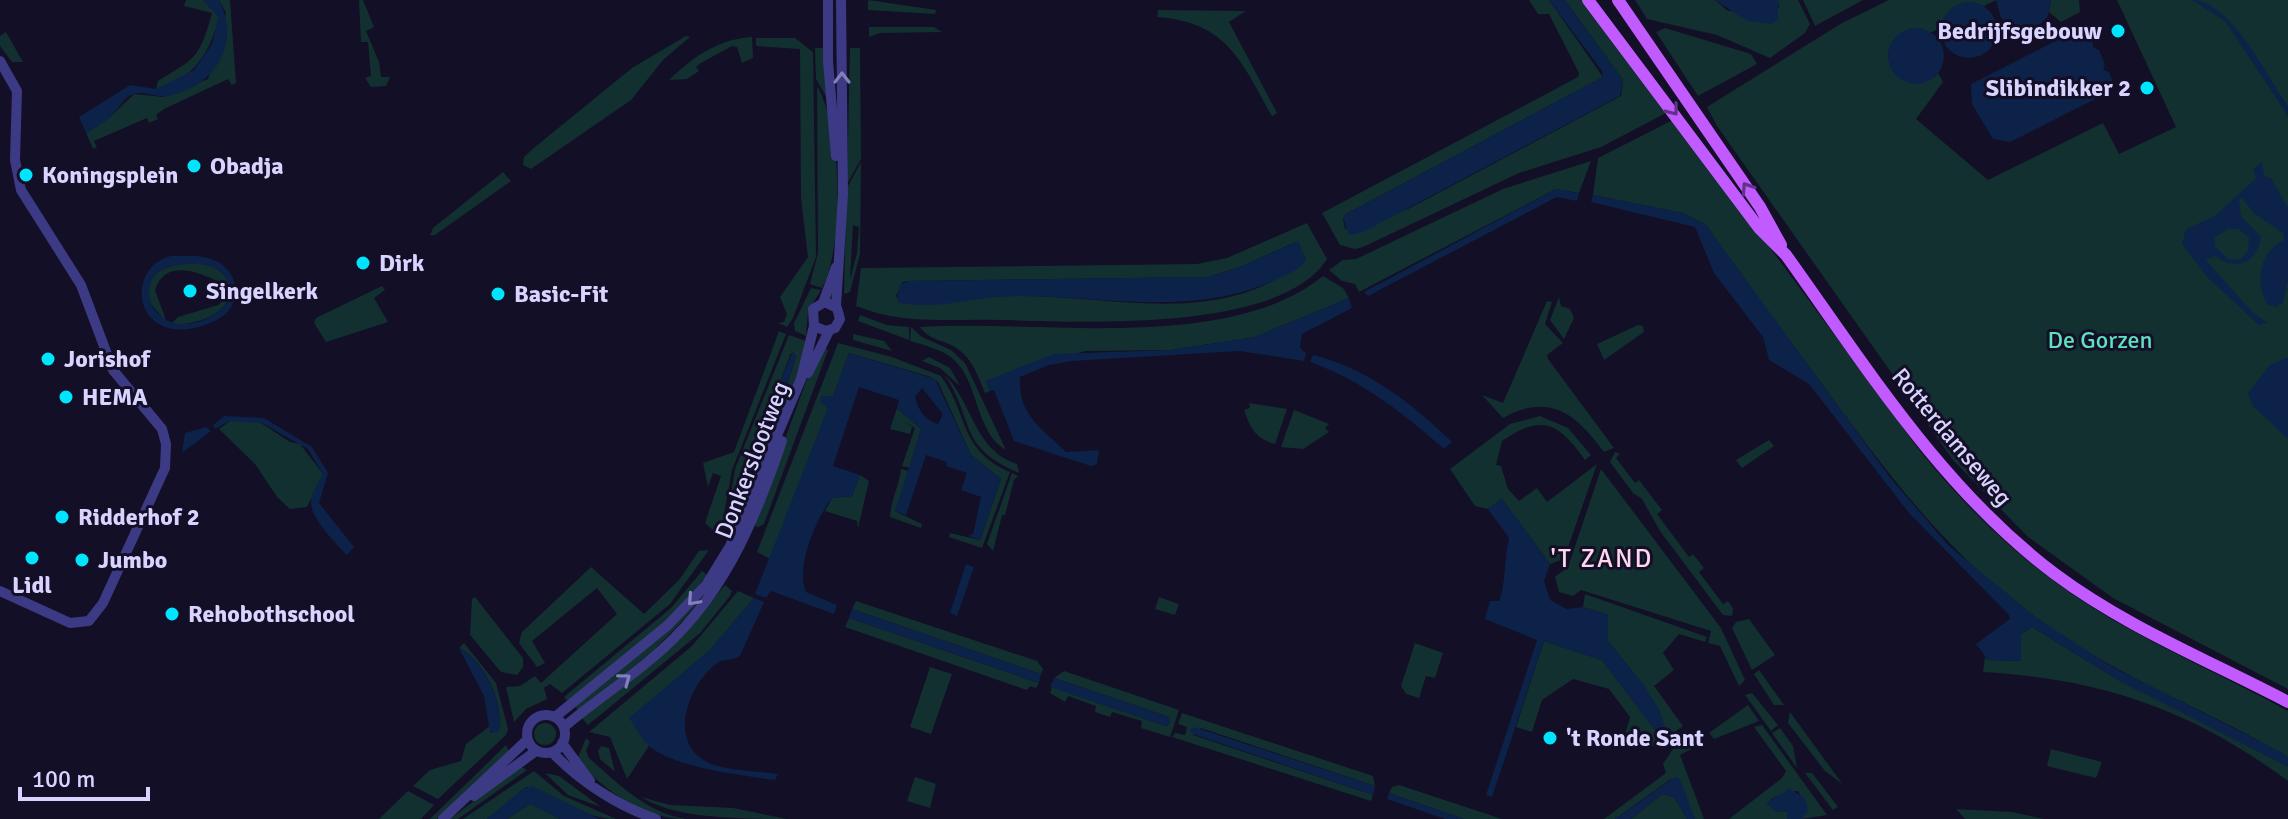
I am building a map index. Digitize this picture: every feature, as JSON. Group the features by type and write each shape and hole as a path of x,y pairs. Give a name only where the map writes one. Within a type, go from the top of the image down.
{"main road":[{"name":"Rotterdamseweg","path":"1588,0 1759,228 1786,255"},
{"name":"Rotterdamseweg","path":"1618,0 1765,215 1786,255 1925,446 1972,500 2015,542 2104,606 2288,702"}],"street":[{"path":"828,0 828,61 839,237 834,275 823,303 812,312 814,326 829,331 840,321 836,306 843,194 841,0"},
{"path":"0,61 17,91 18,182 88,303 113,370 162,429 167,456 165,468 96,615 84,623 70,623 0,591"},
{"path":"823,303 836,306"},
{"name":"Donkerslootweg","path":"555,717 657,634 706,585 730,546 784,421 801,379 814,326"},
{"name":"Donkerslootweg","path":"564,727 652,659 708,602 740,550 806,377 829,331"},
{"path":"536,751 527,740 527,730 533,719 545,715 555,717 564,727 562,743 552,752"},
{"path":"445,817 527,740"},
{"path":"562,743 591,782"},
{"path":"445,817 536,751 552,752 577,776 591,782 626,807 656,819"}],"green space":[{"path":"186,0 203,0 219,17 211,42 198,63 181,79 156,89 158,81 194,56 203,40 212,13 184,6"},
{"path":"219,0 230,0 236,83 232,85 228,79 164,109 156,115 158,119 149,123 147,118 94,141 97,147 93,149 86,133 109,118 134,94 163,97 208,79 226,13"},
{"path":"359,0 363,0 374,27 366,31 379,62 381,77 390,77 386,86 371,87 365,78 371,76 368,42 361,42"},
{"path":"868,0 936,10 935,14 868,10"},
{"path":"1529,0 1549,0 1603,77 1346,214 1343,218 1345,229 1408,209 1621,96 1623,80 1565,0 1584,0 1668,112 1601,147 1519,173 1363,247 1355,249 1340,245 1322,213 1578,77 1579,73 1549,14 1538,14"},
{"path":"1635,0 1715,0 1728,11 1779,8 1778,0 1798,0 1810,24 1805,33 1770,58 1717,35 1647,19"},
{"path":"1803,0 1863,0 1815,26"},
{"name":"De Gorzen","path":"1889,0 1996,0 1984,6 1957,6 1948,14 1942,27 1930,33 1923,30 1903,32 1893,41 1888,56 1898,77 1934,77 1938,73 1943,82 1916,119 1988,180 2103,123 2119,154 2176,127 2117,0 2288,0 2288,107 2226,17 2288,116 2288,689 2113,598 2028,537 1953,460 1717,126 1707,107 1842,23"},
{"path":"2051,0 2079,0 2080,12 2061,22 2049,12"},
{"path":"1158,10 1246,11 1229,22 1277,113 1272,116 1240,62 1216,36 1181,20 1157,17"},
{"path":"869,27 934,27 942,32 880,33 869,37"},
{"path":"1665,28 1751,54 1757,64 1698,96 1656,32"},
{"path":"6,32 23,62 12,62 0,46 0,36"},
{"path":"686,36 690,37 663,60 631,100 531,169 523,165 524,157 535,147 632,68"},
{"path":"752,37 753,58 742,63 737,47 732,46 701,63 696,67 699,71 687,79 669,80 717,45"},
{"path":"756,38 795,38 813,52 816,257 787,327 778,323 784,322 787,314 780,297 808,257 801,198 800,49 756,46"},
{"path":"815,48 824,48 828,100 816,79"},
{"path":"850,48 860,48 861,159 847,184"},
{"path":"817,86 832,129 838,187 834,244 822,288 810,284 818,253"},
{"path":"1675,119 1920,451 1985,523 2033,565 2085,603 2288,711 2288,757 2095,656 2064,638 2000,590 1942,535 1891,475 1706,225 1683,213 1593,195 1598,158"},
{"path":"1591,161 1579,193 1556,189 1359,292 1355,284 1342,281 1329,270 1343,260 1356,259 1503,189"},
{"path":"861,162 860,254 850,292 844,294 846,200 848,186","holes":["853,225 859,227 857,253 850,280"]},
{"path":"503,172 511,181 435,235 430,235 433,228"},
{"path":"1307,223 1327,259 1303,283 1268,300 1176,318 1078,322 927,320 892,316 856,306 861,268 1197,264 1227,258","holes":["1293,243 1297,269 1241,294 1186,303 1044,296 901,303 896,296 903,282 908,281 1208,277 1245,265"]},
{"path":"194,263 217,269 226,277 231,288 190,271 169,273 155,290 167,323 151,304 149,293 153,277 166,268"},
{"path":"1323,276 1343,288 1349,298 1255,337 1171,350 1085,351 986,382 990,391 985,393 968,358 920,327 1129,328 1184,324 1236,316 1283,300"},
{"path":"382,286 385,290 374,298 388,322 326,342 314,323 316,318"},
{"path":"811,288 821,290 808,311 806,336 795,331 794,323"},
{"path":"231,294 222,308 207,318 171,324 178,317 218,305"},
{"path":"1559,297 1561,306 1570,309 1574,318 1564,339 1550,320"},
{"path":"1547,301 1552,302 1545,324 1563,343 1547,355 1548,359 1614,448 1604,452 1583,427 1561,411 1535,407 1503,418 1482,395 1503,403"},
{"path":"860,315 887,325 909,327 909,340 858,321"},
{"path":"1638,325 1643,326 1644,332 1604,360 1597,344"},
{"path":"911,327 922,337 951,350 965,363 1006,450 988,431 961,368 942,352 910,341"},
{"path":"779,331 786,334 732,470 721,531 716,533 705,523 721,476 713,473 708,487 703,463 734,452"},
{"path":"853,334 884,341 892,351 853,340"},
{"path":"789,335 806,341 799,376 737,518 728,513 735,469","holes":["791,353 796,356 778,416 738,503 735,500"]},
{"path":"838,343 892,357 941,376 973,442 994,463 1010,472 982,548 949,537 950,533 980,540 1001,479 971,455 938,382 931,377 849,353 833,396 828,397 825,405 828,408 778,544 770,559 757,552"},
{"path":"825,348 828,350 764,524 755,526 807,379"},
{"path":"929,357 950,368 960,386 940,368 922,361"},
{"path":"944,374 962,398 983,437 1003,457 1017,464 1019,473 985,453 976,442"},
{"path":"1249,403 1287,409 1275,444 1258,436 1251,427 1244,410 1250,408"},
{"path":"897,408 921,429 910,468 902,466 915,428 905,422 912,427 910,434 890,429"},
{"path":"1294,410 1329,424 1325,428 1329,432 1303,449 1281,447"},
{"path":"1540,416 1568,428 1591,455 1585,460 1567,437 1549,426 1528,427 1516,432 1502,441 1496,465 1501,466 1508,489 1519,501 1537,488 1547,502 1597,464 1564,559 1550,564 1502,499 1488,509 1475,506 1450,469 1510,424"},
{"path":"230,421 261,423 290,442 300,444 323,474 307,507 290,509 277,497 255,464 219,429"},
{"path":"1769,440 1774,446 1742,468 1736,460"},
{"path":"1615,452 1620,454 1616,458 1635,483 1639,480 1662,510 1657,514 1689,557 1693,554 1704,568 1699,572 1723,604 1728,601 1733,608 1732,616 1723,615 1660,531 1642,499 1633,493 1610,462"},
{"path":"901,469 909,471 895,511 922,524 921,528 890,517"},
{"path":"1601,469 1721,628 1745,680 1739,686 1720,646 1708,643 1711,631 1581,590 1573,596 1559,592 1555,577 1568,567"},
{"path":"1012,473 1018,476 1014,480 1005,515 1002,515 993,551 987,544"},
{"path":"860,475 869,481 858,528 857,521 825,511 832,498 852,496"},
{"path":"709,550 670,604 562,693 550,684 544,688 547,699 526,709 514,722 506,687 520,686 535,676 541,683 617,614 597,588 532,641 545,663 537,667 519,643 522,632 591,567 644,614 679,580 699,551"},
{"path":"702,571 707,575 677,612 569,703 564,697 671,608"},
{"path":"716,577 670,634 578,710 575,706"},
{"path":"725,585 732,591 730,596 700,633 588,725 581,717 675,643"},
{"path":"738,591 754,598 710,650 630,718 649,746 627,779 610,737 589,732 692,646"},
{"path":"1585,594 1707,637 1705,642 1679,634 1663,653 1674,670 1654,686 1683,726 1655,747 1625,735 1630,717 1609,689 1573,679 1542,700 1532,732 1516,727 1544,641 1602,660 1659,735 1645,687 1608,641 1608,615 1583,607"},
{"path":"475,597 523,658 523,667 517,675 501,672 470,635 472,599"},
{"path":"1159,597 1179,604 1175,615 1155,609"},
{"path":"856,601 1037,661 1043,669 1041,674 852,609"},
{"path":"849,618 1039,683 1036,688 1030,686 1027,690 845,627"},
{"path":"1749,619 1775,655 1752,670 1732,628 1736,622"},
{"path":"2032,627 2120,681 2284,764 2288,767 2288,781 2217,735 2144,702 2067,682 1983,672 1985,657 1988,660 2021,661 2021,634"},
{"path":"464,643 496,683 508,729 506,735 438,799 413,786 430,770 461,761 466,744 490,726 491,733 499,730 495,695 484,672 459,648"},
{"path":"1415,643 1443,653 1435,678 1426,676 1419,698 1406,694 1401,686"},
{"path":"930,667 952,674 931,734 910,727"},
{"path":"1759,670 1784,705 1774,705 1754,674"},
{"path":"1064,671 1179,710 1170,737 1141,728 1142,721 1112,712 1110,717 1095,712 1096,706 1068,696 1065,702 1050,693 1052,687 1166,726 1170,723 1169,717 1054,678"},
{"path":"1752,693 1778,725 1771,731 1745,695"},
{"path":"1748,705 1759,721 1714,739 1709,733"},
{"path":"1790,712 1841,783 1825,771 1788,723"},
{"path":"1182,713 1373,776 1375,786 1201,728 1193,735 1373,795 1371,801 1172,737 1175,733 1185,735 1187,727 1178,724"},
{"path":"545,723 553,726 556,734 553,742 545,745 537,742 534,734 537,726"},
{"path":"1762,725 1827,815 1802,819 1807,806 1798,791 1783,793 1770,800 1775,811 1787,812 1787,819 1729,819 1782,778 1786,771 1754,727"},
{"path":"1780,728 1793,746 1797,768 1772,733"},
{"path":"1690,735 1699,745 1680,755 1704,819 1695,819 1671,779 1615,819 1604,819 1666,773 1663,764 1673,749"},
{"path":"586,738 590,742 586,751 589,758 622,787 658,810 686,819 670,818 640,808 599,782 577,760"},
{"path":"506,745 509,752 437,819 430,819"},
{"path":"601,746 609,748 615,772 600,759 598,751"},
{"path":"2051,749 2102,762 2096,778 2047,766"},
{"path":"520,766 527,770 458,819 450,819"},
{"path":"534,771 564,796 616,819 592,815 526,787 487,819 463,819"},
{"path":"545,773 559,776 601,807 568,795"},
{"path":"1805,773 1812,773 1838,807 1833,810"},
{"path":"915,777 936,784 930,808 907,801"},
{"path":"1399,785 1502,819 1464,819 1389,793 1392,787"},
{"path":"408,791 434,805 421,819 379,819"},
{"path":"1662,794 1674,797 1687,819 1631,819"},
{"path":"641,797 670,805 733,808 787,819 691,814"},
{"path":"530,804 535,805 560,819 507,819"},
{"path":"1956,809 2012,812 2044,819 1965,819"}],"water":[{"path":"203,0 219,0 227,33 225,48 210,74 199,84 168,96 131,95 107,120 86,133 79,117 130,85 156,89 194,70 212,44 219,17"},
{"path":"1549,0 1565,0 1623,80 1620,96 1363,232 1349,235 1343,218 1346,214 1603,77 1602,71"},
{"path":"1715,0 1778,0 1778,19 1771,24 1747,21"},
{"path":"1996,0 2051,0 2048,16 2038,26 2019,30 2001,18"},
{"path":"2192,0 2206,3 2234,26 2288,107 2288,116 2225,21"},
{"path":"1969,2 1988,11 1997,30 1988,49 1969,58 1950,49 1941,30 1950,11"},
{"path":"1916,28 1935,37 1944,56 1935,75 1916,84 1897,75 1888,56 1897,37"},
{"path":"2081,28 2092,33 2093,47 2099,50 2105,64 2103,70 2109,72 2114,85 2111,91 2010,142 1993,139 1972,104 1971,84"},
{"path":"2262,162 2264,176 2271,178 2288,208 2288,281 2283,302 2276,307 2267,304 2261,277 2264,260 2284,240 2284,234 2254,213 2242,198 2239,200 2241,216 2261,237 2255,253 2250,259 2237,264 2215,256 2206,260 2251,311 2267,323 2259,325 2207,277 2182,244 2186,229 2215,216 2256,178 2253,169","holes":["2228,229 2238,229 2249,237 2248,251 2240,260 2228,259 2215,246 2215,237"]},
{"path":"1556,189 1579,193 1577,201 1557,197 1368,296 1364,292"},
{"path":"1593,195 1683,213 1706,225 1889,476 1948,545 2037,618 2109,665 2281,752 2288,757 2288,767 2120,681 2032,627 2021,634 2021,661 1988,660 1976,644 2010,619 2009,615 1909,513 1809,384 1769,360 1763,337 1714,273 1695,227 1591,202"},
{"path":"1298,241 1306,259 1297,269 1246,291 1214,298 1149,302 1003,296 927,305 897,302 899,286 908,281 1208,277 1245,265"},
{"path":"171,256 198,256 214,260 230,273 234,281 236,290 231,308 215,321 188,329 168,328 153,320 144,307 142,292 145,277 155,264","holes":["179,265 208,266 226,276 230,288 227,304 209,318 187,324 167,320 158,314 151,304 149,292 155,275"]},
{"path":"1349,298 1352,308 1302,334 1300,348 1306,353 1304,361 1239,351 1072,361 1049,365 1020,377 1023,403 1034,422 1066,452 1099,450 1097,464 1091,466 1014,441 994,390 990,391 985,381 1054,354 1171,350 1255,337"},
{"path":"793,351 796,356 778,416 736,503 743,470"},
{"path":"849,353 935,379 971,455 1001,479 980,540 968,536 973,534 981,497 961,490 967,473 946,466 947,462 926,455 906,515 895,511 921,429 897,408 899,400 859,387 833,466 860,475 852,496 832,498 826,506 809,543 803,569 806,592 837,605 834,614 771,591 766,598 755,594 828,408 820,402 821,396 833,396","holes":["922,388 943,414 938,424 923,414 915,397"]},
{"path":"1313,355 1352,369 1388,389 1452,442 1444,449 1382,399 1310,362"},
{"path":"2288,357 2288,439 2252,405 2248,393 2270,365"},
{"path":"224,416 264,418 312,447 328,473 319,503 354,547 347,555 325,531 312,510 312,496 323,474 308,449 262,423 230,421 215,429 213,425"},
{"path":"206,427 211,431 182,453 185,433"},
{"path":"1502,499 1550,564 1544,581 1550,600 1567,609 1583,607 1608,615 1608,641 1645,687 1660,711 1665,728 1659,736 1602,660 1544,641 1492,797 1486,795 1537,640 1485,619 1490,601 1499,601 1504,579 1509,538 1488,509"},
{"path":"966,564 974,567 957,616 950,613"},
{"path":"754,598 764,602 740,656 717,663 697,685 690,699 685,728 688,742 696,754 709,763 778,774 775,780 708,769 672,759 647,744 629,718 710,650"},
{"path":"852,609 1041,674 1039,683 849,618"},
{"path":"459,648 476,662 490,684 498,708 499,731 490,733 484,696"},
{"path":"1054,678 1169,717 1170,723 1166,726 1050,687"},
{"path":"1194,727 1375,786 1373,795 1193,734 1190,730"},
{"path":"1675,777 1680,779 1695,819 1687,819 1674,797 1662,794 1631,819 1615,819"},
{"path":"532,786 600,819 560,819 530,804 507,819 487,819 523,789"},
{"path":"1789,789 1804,797 1808,811 1802,819 1787,819 1787,812 1775,811 1766,803"},
{"path":"1389,793 1464,819 1445,819 1387,799"}],"place":[{"name":"Bedrijfsgebouw","path":"2118,31"},
{"name":"Slibindikker 2","path":"2147,88"},
{"name":"Obadja","path":"194,166"},
{"name":"Koningsplein","path":"26,175"},
{"name":"Dirk","path":"363,263"},
{"name":"Singelkerk","path":"190,291"},
{"name":"Basic-Fit","path":"498,294"},
{"name":"Jorishof","path":"48,359"},
{"name":"HEMA","path":"66,397"},
{"name":"Ridderhof 2","path":"62,517"},
{"name":"Lidl","path":"32,558"},
{"name":"Jumbo","path":"82,560"},
{"name":"Rehobothschool","path":"172,614"},
{"name":"'t Ronde Sant","path":"1550,738"}],"district":[{"name":"'T ZAND","path":"1602,558"}]}
